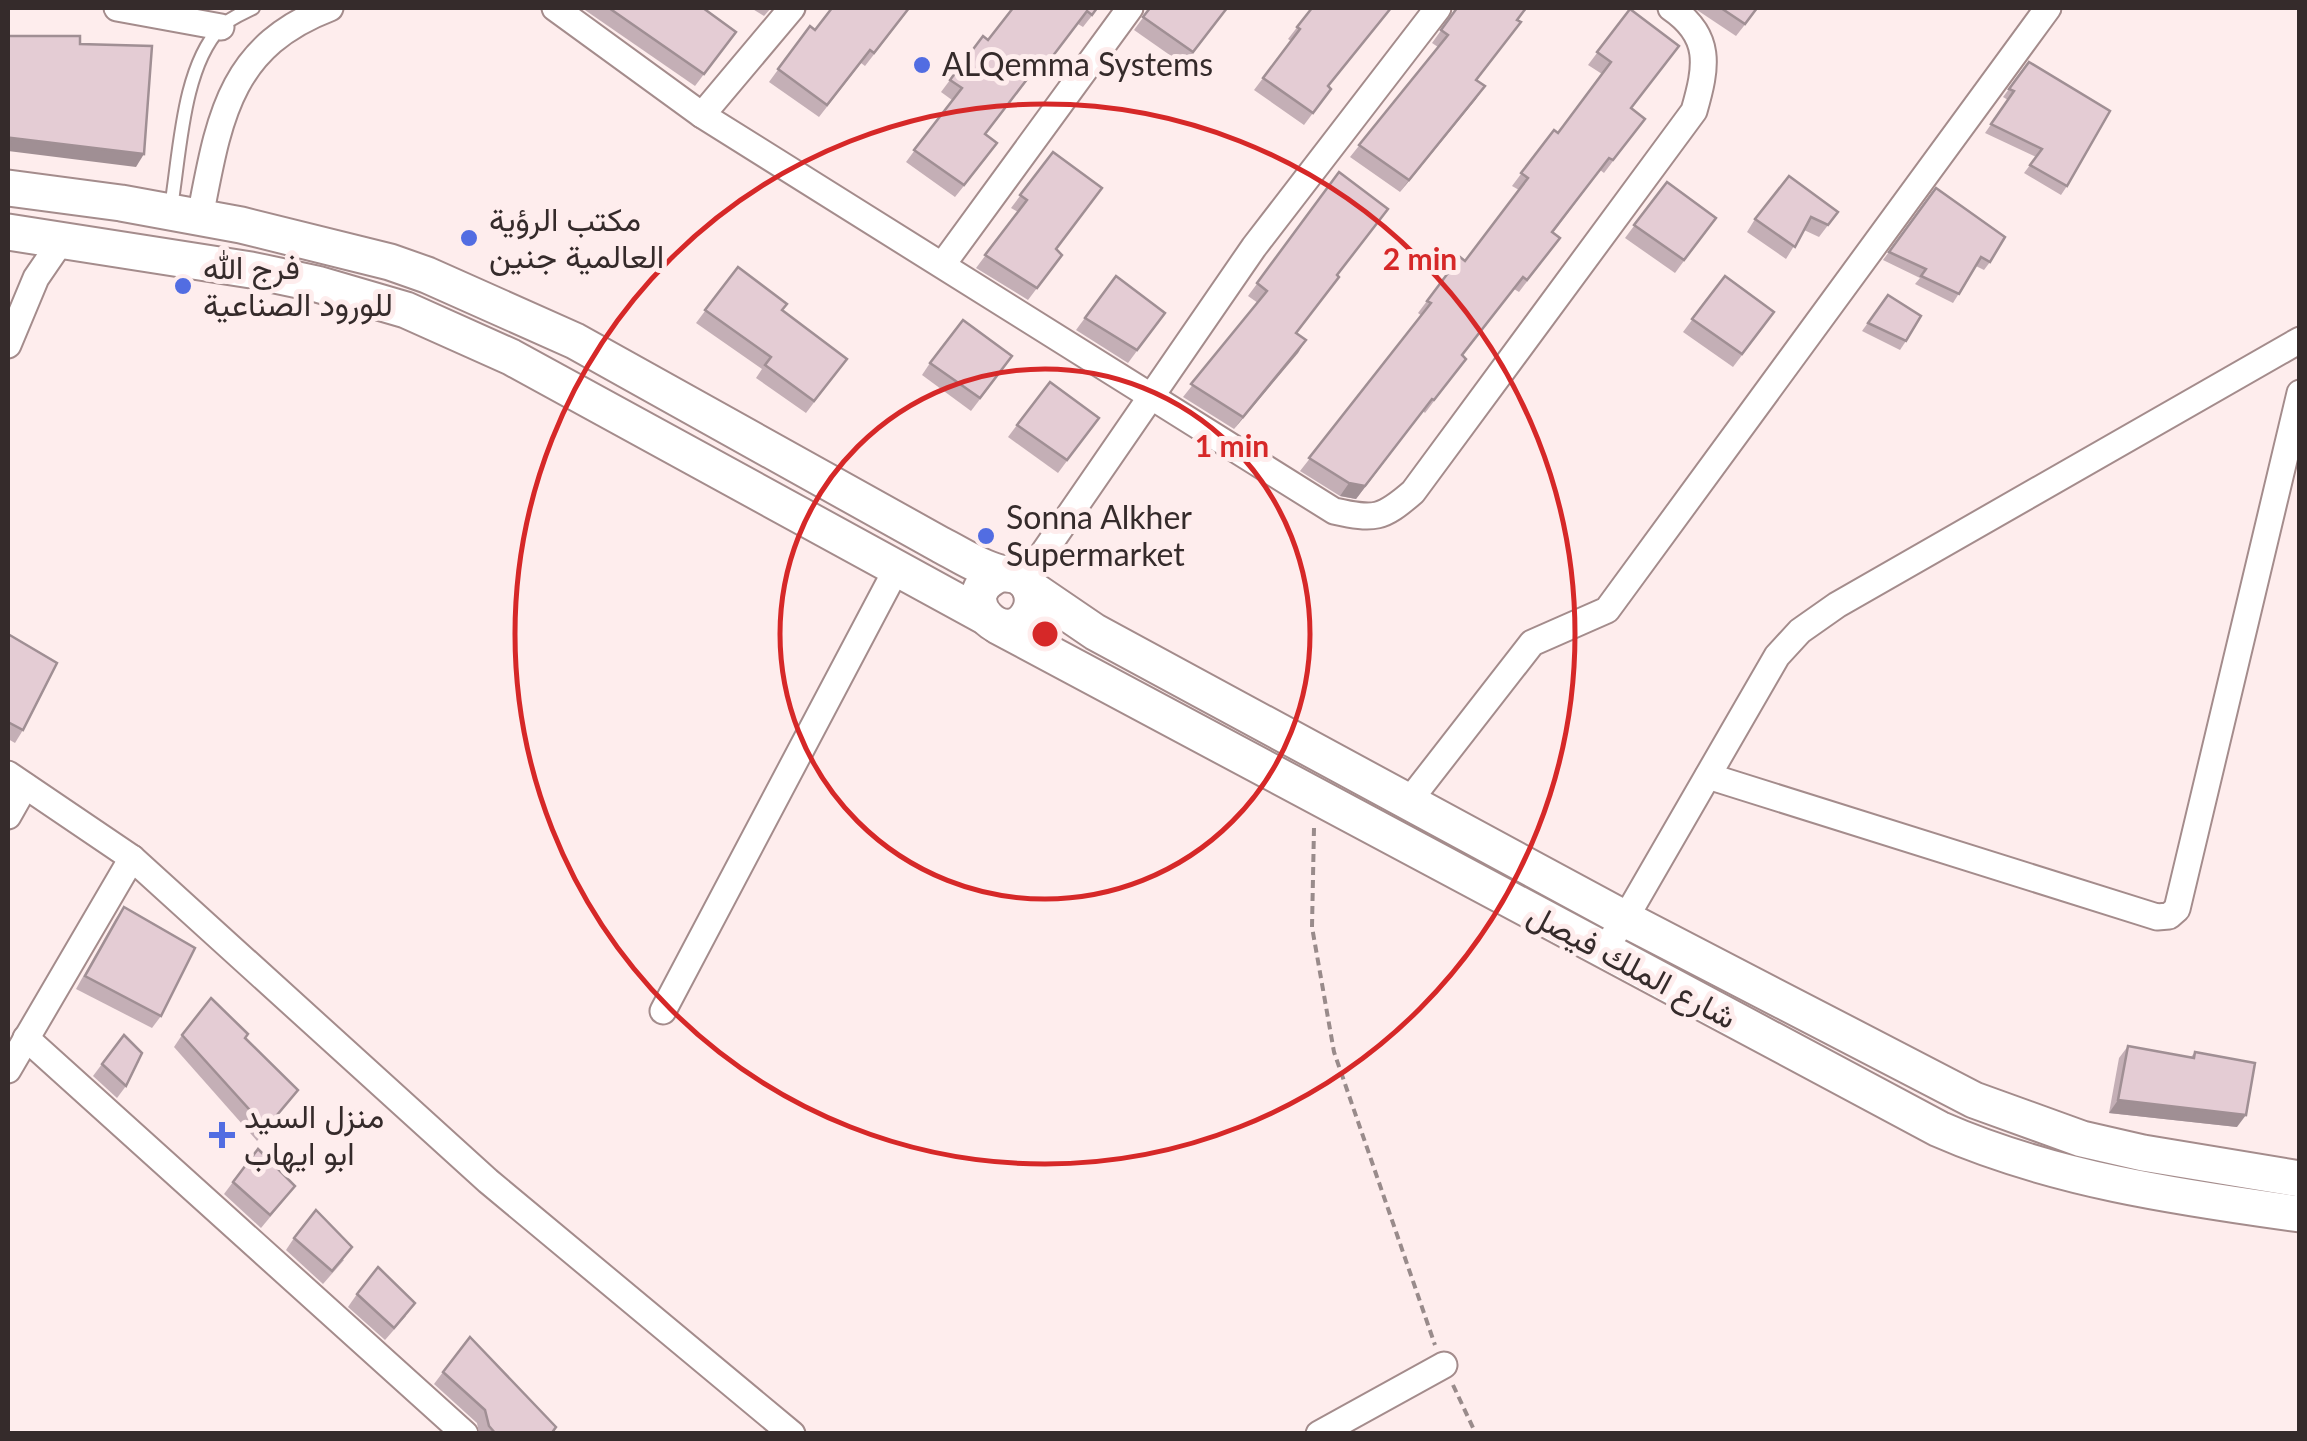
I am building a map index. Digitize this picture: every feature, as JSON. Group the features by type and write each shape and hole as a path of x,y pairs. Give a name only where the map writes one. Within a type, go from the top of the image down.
{"main road":[{"name":"شارع الملك فيصل","path":"8,188 185,215 390,262 484,300 576,342 941,545 1018,581 1095,632 1625,919 1933,1080 2012,1116 2082,1140 2300,1179"},
{"path":"62,240 76,237 88,219 83,205 71,196"},
{"name":"شارع الملك فيصل","path":"8,232 251,270 406,310 512,357 991,621 1900,1109 2024,1163 2091,1179 2300,1214"},
{"path":"991,621 1016,625 1024,620 1032,604 1018,581"}],"street":[{"path":"117,8 221,26"},
{"path":"185,215 246,67 273,37 330,8"},
{"path":"556,8 702,116 1334,511 1358,516 1387,514 1413,492 1694,110 1702,84 1701,39 1692,23 1672,8"},
{"path":"702,116 792,8"},
{"path":"943,264 1130,8"},
{"path":"1018,581 1254,246 1438,8"},
{"path":"1409,801 1532,643 1607,610 2048,8"},
{"path":"8,345 36,278 62,240"},
{"path":"1603,951 1777,656 1800,630 2300,340"},
{"path":"1708,776 2156,917 2169,916 2177,909 2300,393"},
{"path":"663,1011 896,568"},
{"path":"8,816 16,780 132,858 488,1181 765,1425 792,1434"},
{"path":"8,1070 132,858"},
{"path":"26,1038 465,1434"},
{"path":"1319,1434 1444,1365"}],"lane":[{"path":"185,215 187,102 201,59 221,26 254,8"}],"path":[{"path":"1315,794 1312,926 1334,1052 1427,1329 1476,1434"}],"building":[{"path":"609,8 703,8 736,32 704,74"},
{"path":"832,8 909,8 827,105 778,69 810,26 815,30"},
{"path":"1013,8 1097,8 1092,15 1087,11 1046,65 1041,61 985,134 997,143 964,185 914,150 962,88 950,80 983,36 988,40"},
{"path":"1150,8 1227,8 1193,52 1143,17"},
{"path":"1312,8 1391,8 1328,86 1331,89 1313,113 1263,78"},
{"path":"1457,8 1526,8 1517,20 1521,22 1476,80 1485,86 1409,180 1359,145 1448,35 1441,30"},
{"path":"1721,8 1757,8 1745,24"},
{"path":"1630,9 1679,46 1631,108 1645,119 1613,160 1609,158 1552,232 1560,238 1527,280 1523,277 1462,355 1466,359 1365,486 1349,483 1309,458 1431,303 1427,301 1460,257 1465,261 1528,178 1521,173 1554,130 1558,133 1611,62 1597,52"},
{"path":"8,36 80,36 80,44 152,46 144,154 11,138 8,146"},
{"path":"2029,62 2110,111 2067,186 2030,165 2042,149 1991,124"},
{"path":"1053,152 1102,188 1056,249 1062,255 1037,288 985,255 1027,200 1020,195"},
{"path":"1339,172 1388,209 1296,333 1306,340 1243,417 1191,384 1267,291 1257,283"},
{"path":"1789,176 1838,212 1828,225 1811,217 1795,247 1755,219"},
{"path":"1667,182 1716,218 1684,260 1634,225"},
{"path":"1936,188 2005,237 1990,262 1981,257 1959,294 1921,276 1926,269 1889,252"},
{"path":"738,267 787,304 782,310 847,359 814,401 765,365 771,357 705,310"},
{"path":"1116,276 1165,313 1137,350 1085,318"},
{"path":"1725,276 1774,312 1742,354 1692,319"},
{"path":"1888,295 1921,316 1906,341 1868,323"},
{"path":"963,320 1012,356 980,398 930,363"},
{"path":"1050,382 1099,418 1067,460 1017,425"},
{"path":"8,634 57,663 23,730 8,722"},
{"path":"124,907 195,948 161,1016 85,976"},
{"path":"211,998 298,1090 266,1128 182,1035"},
{"path":"124,1035 142,1053 126,1086 102,1064"},
{"path":"2128,1046 2194,1058 2195,1052 2255,1063 2246,1115 2118,1100"},
{"path":"258,1149 295,1186 270,1215 233,1182"},
{"path":"316,1210 352,1247 332,1271 294,1238"},
{"path":"378,1267 415,1303 394,1328 357,1294"},
{"path":"470,1337 556,1427 551,1434 496,1434 489,1426 485,1410 443,1372"}],"place":[{"name":"ALQemma Systems","path":"922,65"},
{"name":"مكتب الرؤية العالمية جنين","path":"469,238"},
{"name":"فرج الله للورود الصناعية","path":"183,286"},
{"name":"Sonna Alkher Supermarket","path":"986,536"},
{"name":"منزل السيد ابو ايهاب","path":"222,1135"}]}
